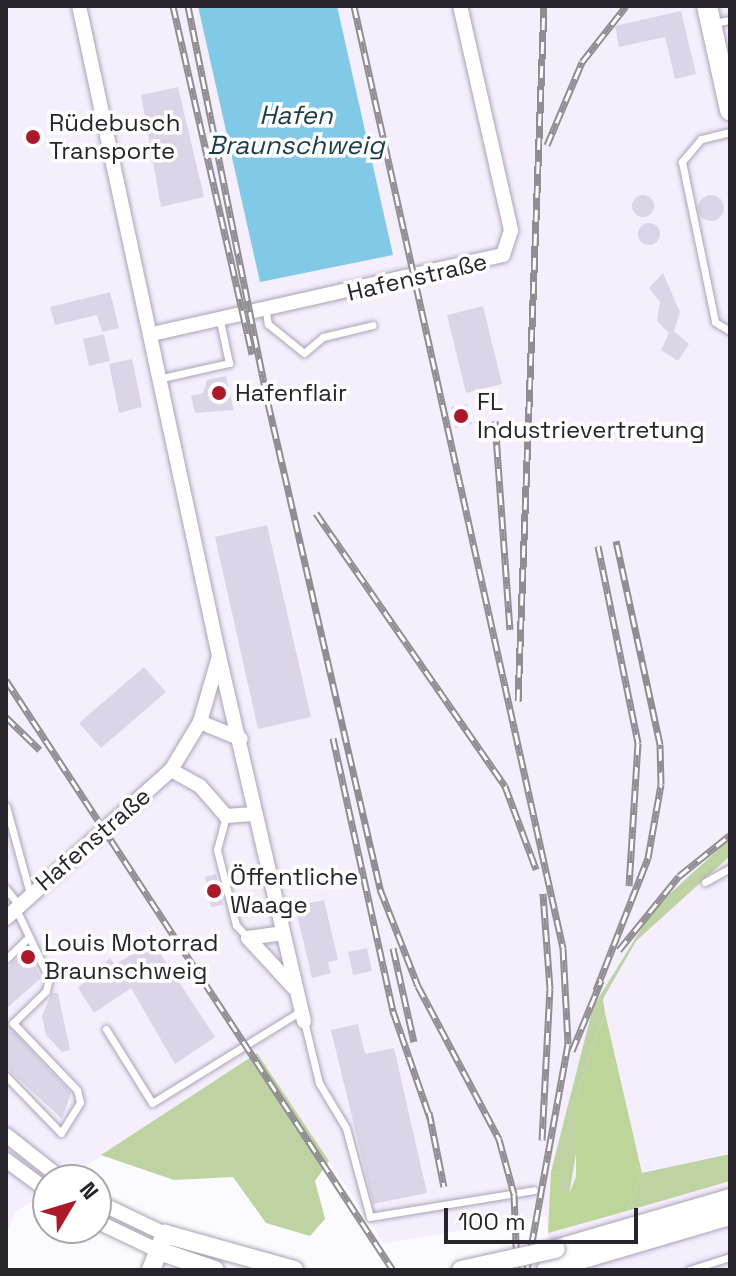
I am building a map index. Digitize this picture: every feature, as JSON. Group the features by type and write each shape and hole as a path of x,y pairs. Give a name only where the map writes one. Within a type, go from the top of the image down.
{"main road":[{"path":"718,15 730,51"},
{"path":"718,15 730,110"}],"street":[{"name":"Hafenstraße","path":"79,6 162,378 219,656 241,739 254,814 303,1016"},
{"name":"Hafenstraße","path":"152,334 266,312 503,255 511,230 460,6"},
{"name":"Hafenstraße","path":"15,907 171,770 200,722 219,656"},
{"path":"200,722 241,739"},
{"name":"Hafenstraße","path":"171,770 200,786 226,816"},
{"path":"226,816 254,814"},
{"path":"248,938 282,933"},
{"name":"Hafenstraße","path":"248,938 296,990"},
{"path":"6,1135 43,1164"},
{"path":"6,1160 32,1179"},
{"path":"553,1262 730,1198"},
{"path":"112,1211 162,1243 215,1270"},
{"path":"461,1270 553,1262 730,1216"},
{"path":"112,1226 162,1243 294,1270"},
{"path":"151,1270 162,1243"}],"lane":[{"path":"730,132 701,139 682,162 715,322 730,331"},
{"path":"266,312 268,324 304,353 323,337 373,325"},
{"path":"162,378 229,363 220,321"},
{"path":"6,806 15,907"},
{"path":"226,816 217,850 232,916 248,938"},
{"path":"705,882 730,868"},
{"path":"6,889 49,978 46,991 13,1023 77,1090 80,1102 61,1133 6,1076"},
{"path":"6,959 28,938"},
{"path":"106,1029 152,1103 303,1016 319,1083 346,1128 370,1217 534,1190"},
{"path":"689,1270 730,1257"}],"shaded area":[{"path":"6,6 730,6 730,1270 552,1270 546,1216 384,1243 257,1053 88,1164 32,1164 32,1201 15,1212 6,1235"}],"green space":[{"path":"730,839 730,856 636,941 603,999 605,1013 576,1097 582,1118 569,1195 560,1190 560,1173 551,1172 593,1007 654,908"},
{"path":"605,1013 642,1173 627,1211 548,1233 551,1172 560,1173 560,1190 569,1194 576,1177 576,1097"},
{"path":"257,1053 329,1161 315,1181 325,1219 310,1236 266,1223 233,1177 174,1180 101,1155"},
{"path":"730,1154 730,1181 627,1211 642,1173"}],"water":[{"name":"Hafen Braunschweig","path":"198,6 337,6 393,255 260,282"}],"building":[{"path":"681,11 696,74 675,79 665,37 619,47 615,26"},
{"path":"178,87 204,197 161,207 141,95"},
{"path":"643,195 651,198 654,206 651,214 643,217 635,214 632,206 635,198"},
{"path":"711,195 720,199 724,208 720,217 711,221 702,217 698,208 702,199"},
{"path":"649,223 657,226 660,234 657,242 649,245 641,242 638,234 641,226"},
{"path":"663,273 680,312 674,331 689,344 678,361 661,350 669,333 657,321 660,302 649,288"},
{"path":"110,292 119,328 102,332 97,315 55,325 50,307"},
{"path":"483,306 502,384 466,393 447,315"},
{"path":"104,334 110,361 89,366 83,339"},
{"path":"132,359 142,407 119,413 109,364"},
{"path":"226,376 234,410 195,413 191,396 203,393 207,380"},
{"name":"FL Industrievertretung","path":"467,404 472,424 455,428 451,407"},
{"path":"267,525 311,717 258,729 215,537"},
{"path":"144,667 166,692 101,748 79,723"},
{"name":"Öffentliche Waage","path":"216,874 223,905 211,907 205,877"},
{"path":"324,900 338,960 328,962 331,973 312,978 295,906"},
{"path":"152,941 215,1037 175,1064 131,988 94,1013 78,988 110,958 115,965"},
{"path":"367,948 372,971 353,975 348,952"},
{"path":"20,955 29,955 41,978 6,1009 6,969"},
{"path":"52,993 58,993 70,1050 62,1052 46,1035 42,1016"},
{"path":"6,1023 71,1093 62,1119 6,1067"},
{"path":"358,1024 365,1054 394,1048 427,1193 373,1204 331,1030"}],"railway":[{"path":"173,6 252,354"},
{"path":"188,6 268,403 380,889 418,986 499,1139 514,1194 517,1270"},
{"path":"354,6 563,948 568,1044 527,1270"},
{"path":"518,701 544,6"},
{"path":"547,145 582,62 626,6"},
{"path":"495,421 510,629"},
{"path":"316,513 505,786 536,869"},
{"path":"596,990 648,858 661,784 660,744 616,541"},
{"path":"598,546 638,743 629,886"},
{"path":"6,680 393,1270"},
{"path":"6,717 40,750"},
{"path":"333,738 393,1011 431,1121"},
{"path":"619,950 679,876 730,835"},
{"path":"542,1140 550,989 543,893"},
{"path":"393,948 414,1042"},
{"path":"572,1051 601,981"},
{"path":"429,1112 444,1187"}],"place":[{"name":"Rüdebusch Transporte","path":"33,137"},
{"name":"Hafenflair","path":"219,393"},
{"name":"FL Industrievertretung","path":"461,416"},
{"name":"Öffentliche Waage","path":"214,891"},
{"name":"Louis Motorrad Braunschweig","path":"28,957"}]}
